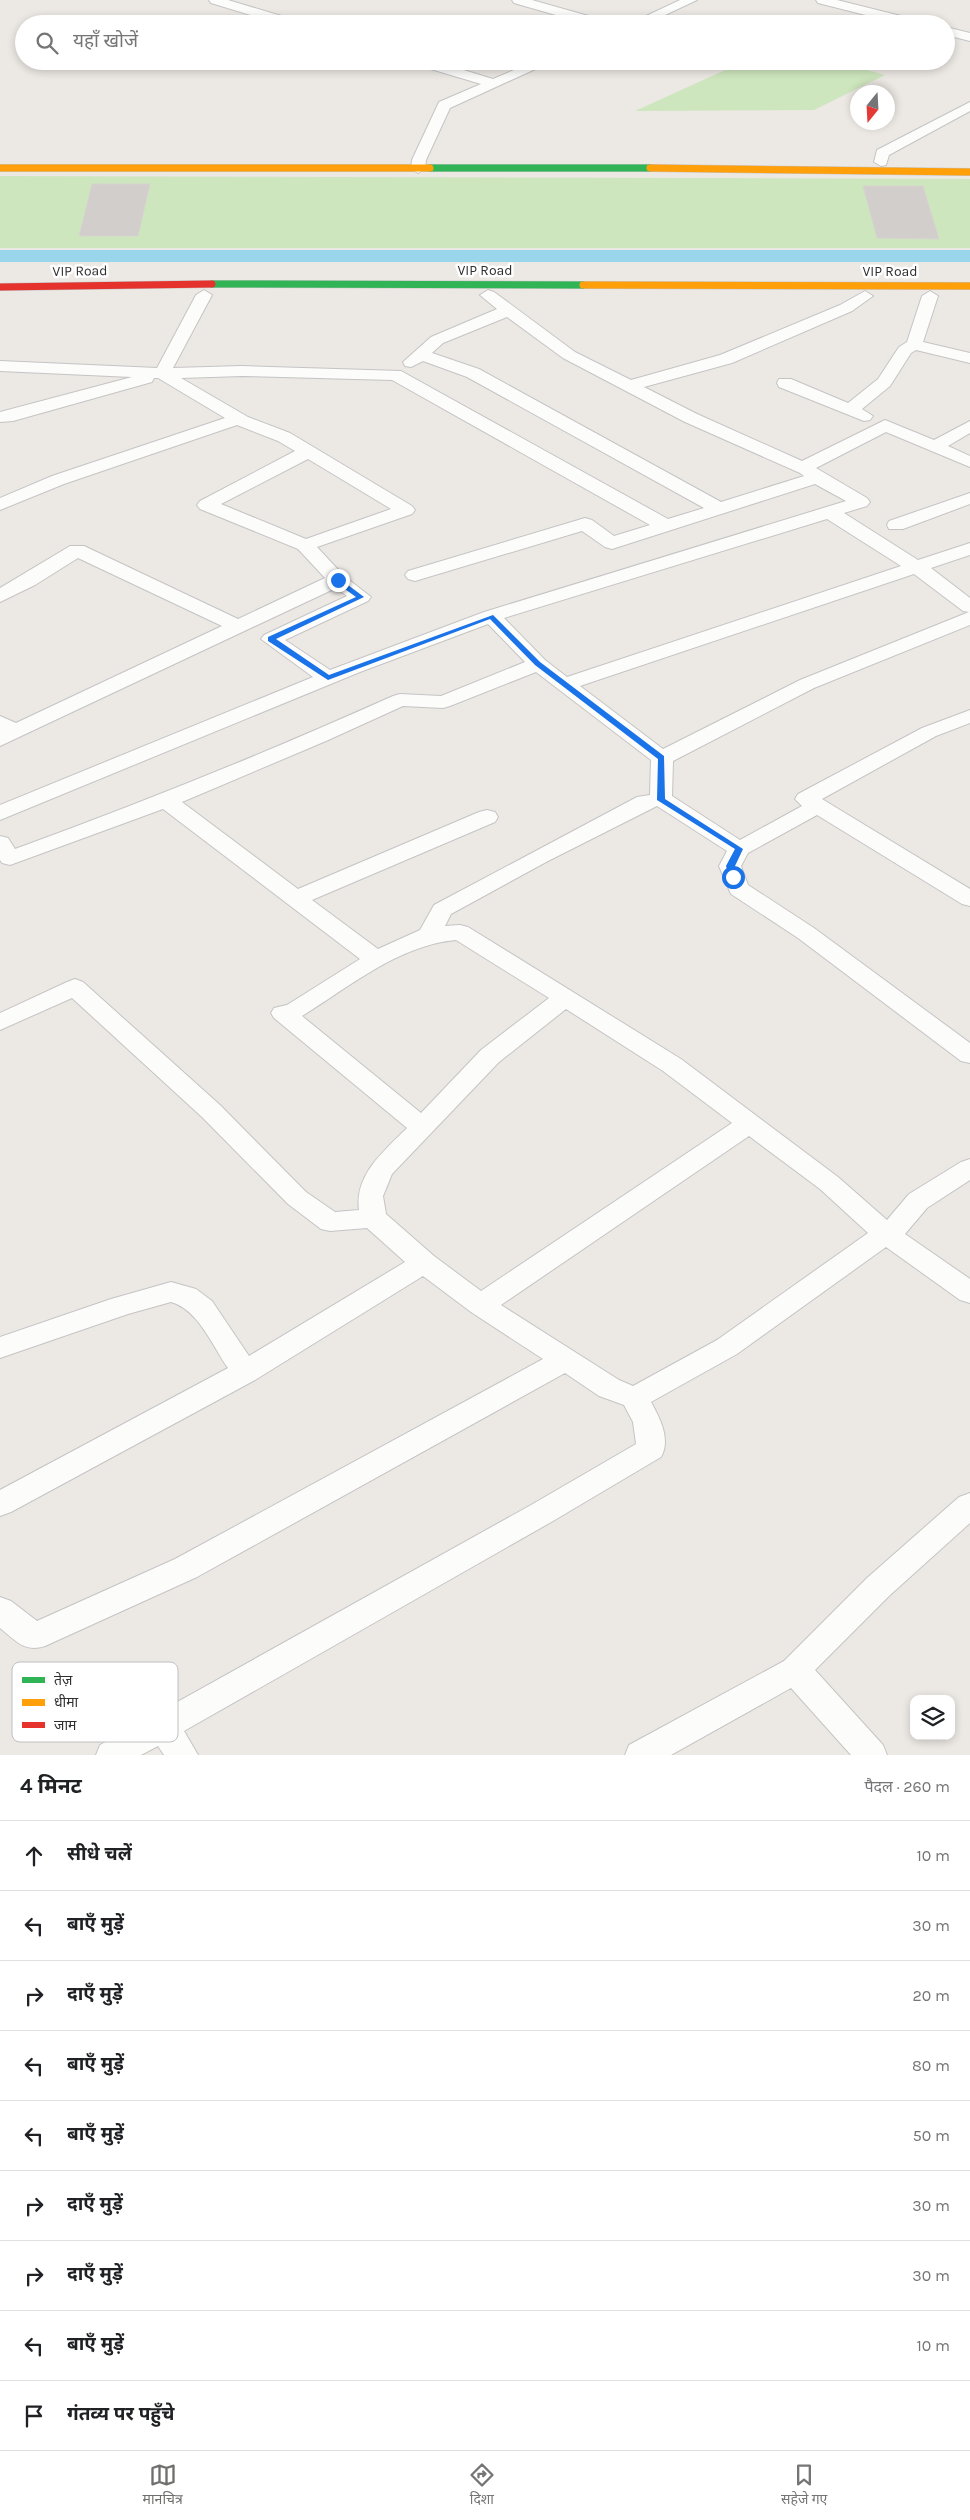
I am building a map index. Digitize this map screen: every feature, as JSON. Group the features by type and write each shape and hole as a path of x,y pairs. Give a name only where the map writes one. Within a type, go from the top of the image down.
{"street":[{"path":"215,0 264,15"},
{"path":"518,0 570,15"},
{"path":"656,15 691,0"},
{"path":"822,0 881,15"},
{"path":"849,7 863,0"},
{"path":"955,33 970,37"},
{"path":"448,70 494,84"},
{"path":"418,165 444,105 526,70"},
{"path":"880,162 882,154 970,106"},
{"path":"0,159 970,172"},
{"path":"0,168 970,162"},
{"name":"VIP Road","path":"0,287 187,284 970,286"},
{"name":"VIP Road","path":"0,295 970,296"},
{"path":"0,417 6,417 162,373 204,295"},
{"path":"0,813 328,678 491,616 860,502 810,473 691,418 569,355 488,295"},
{"path":"630,386 726,359 846,308 865,296"},
{"path":"914,345 930,296"},
{"path":"395,375 437,340 508,310"},
{"path":"850,410 884,382 905,350 914,345 970,358"},
{"path":"420,354 473,372 720,508"},
{"path":"0,366 162,373 242,371 395,375 666,526"},
{"path":"162,373 239,419 284,438 406,510 305,546"},
{"path":"785,383 970,462"},
{"path":"1,503 58,480 239,419"},
{"path":"415,575 585,524 612,543 666,526 720,508 810,473 885,425"},
{"path":"936,446 970,426"},
{"path":"307,452 206,506 305,546 338,580 361,597 270,639 328,678"},
{"path":"896,525 970,498"},
{"path":"829,512 918,568 970,607"},
{"path":"565,684 918,568 970,549"},
{"path":"0,596 28,582 78,550 239,627"},
{"path":"5,731 239,627 338,580"},
{"path":"491,616 538,664 662,758"},
{"path":"662,758 807,684 970,618"},
{"path":"3,854 166,802 319,737 400,700 443,702 538,664"},
{"path":"970,716 929,732 806,799 970,899"},
{"path":"661,800 662,758"},
{"path":"428,935 442,910 540,856 645,802 661,800 739,849"},
{"path":"166,802 376,960"},
{"path":"817,806 739,849 730,866 739,890 806,933 970,1055"},
{"path":"295,899 487,817"},
{"path":"422,1127 283,1013 294,1011 376,960 428,935 460,932 672,1066 829,1183 885,1234 970,1293"},
{"path":"0,1022 75,987 211,1111 297,1198 330,1222 373,1218"},
{"path":"178,1718 542,1513 651,1449 647,1422 635,1398 609,1388 481,1305 424,1263 373,1218 370,1196 381,1170 490,1056 564,998"},
{"path":"481,1305 749,1124"},
{"path":"635,1398 727,1347 896,1227 918,1202 970,1168"},
{"path":"0,1504 245,1372 424,1263"},
{"path":"0,1348 121,1306 171,1292 186,1296 202,1308 245,1372"},
{"path":"0,1610 34,1637 186,1568 565,1360"},
{"path":"641,1755 795,1670 878,1587 970,1504"},
{"path":"795,1670 871,1755"},
{"path":"112,1755 135,1742"},
{"path":"173,1742 182,1755"}],"green space":[{"path":"725,70 867,70 885,75 865,85 850,85 850,92 814,110 635,111"},
{"path":"0,176 970,179 970,248 0,248"}],"building":[{"path":"92,184 150,184 138,236 79,236"},
{"path":"863,186 923,186 939,239 877,238"}],"waterway":[{"path":"0,256 970,256"}],"traffic: fast":[{"path":"430,168 650,168"},
{"path":"212,284 583,285"}],"traffic: slow":[{"path":"0,168 430,168"},
{"path":"650,168 970,172"},
{"path":"583,285 970,286"}],"traffic: jam":[{"path":"0,287 212,284"}],"route":[{"path":"338,580 361,597 270,639 328,678 491,616 538,664 662,758 661,800 739,849 730,866 733,877"}]}
